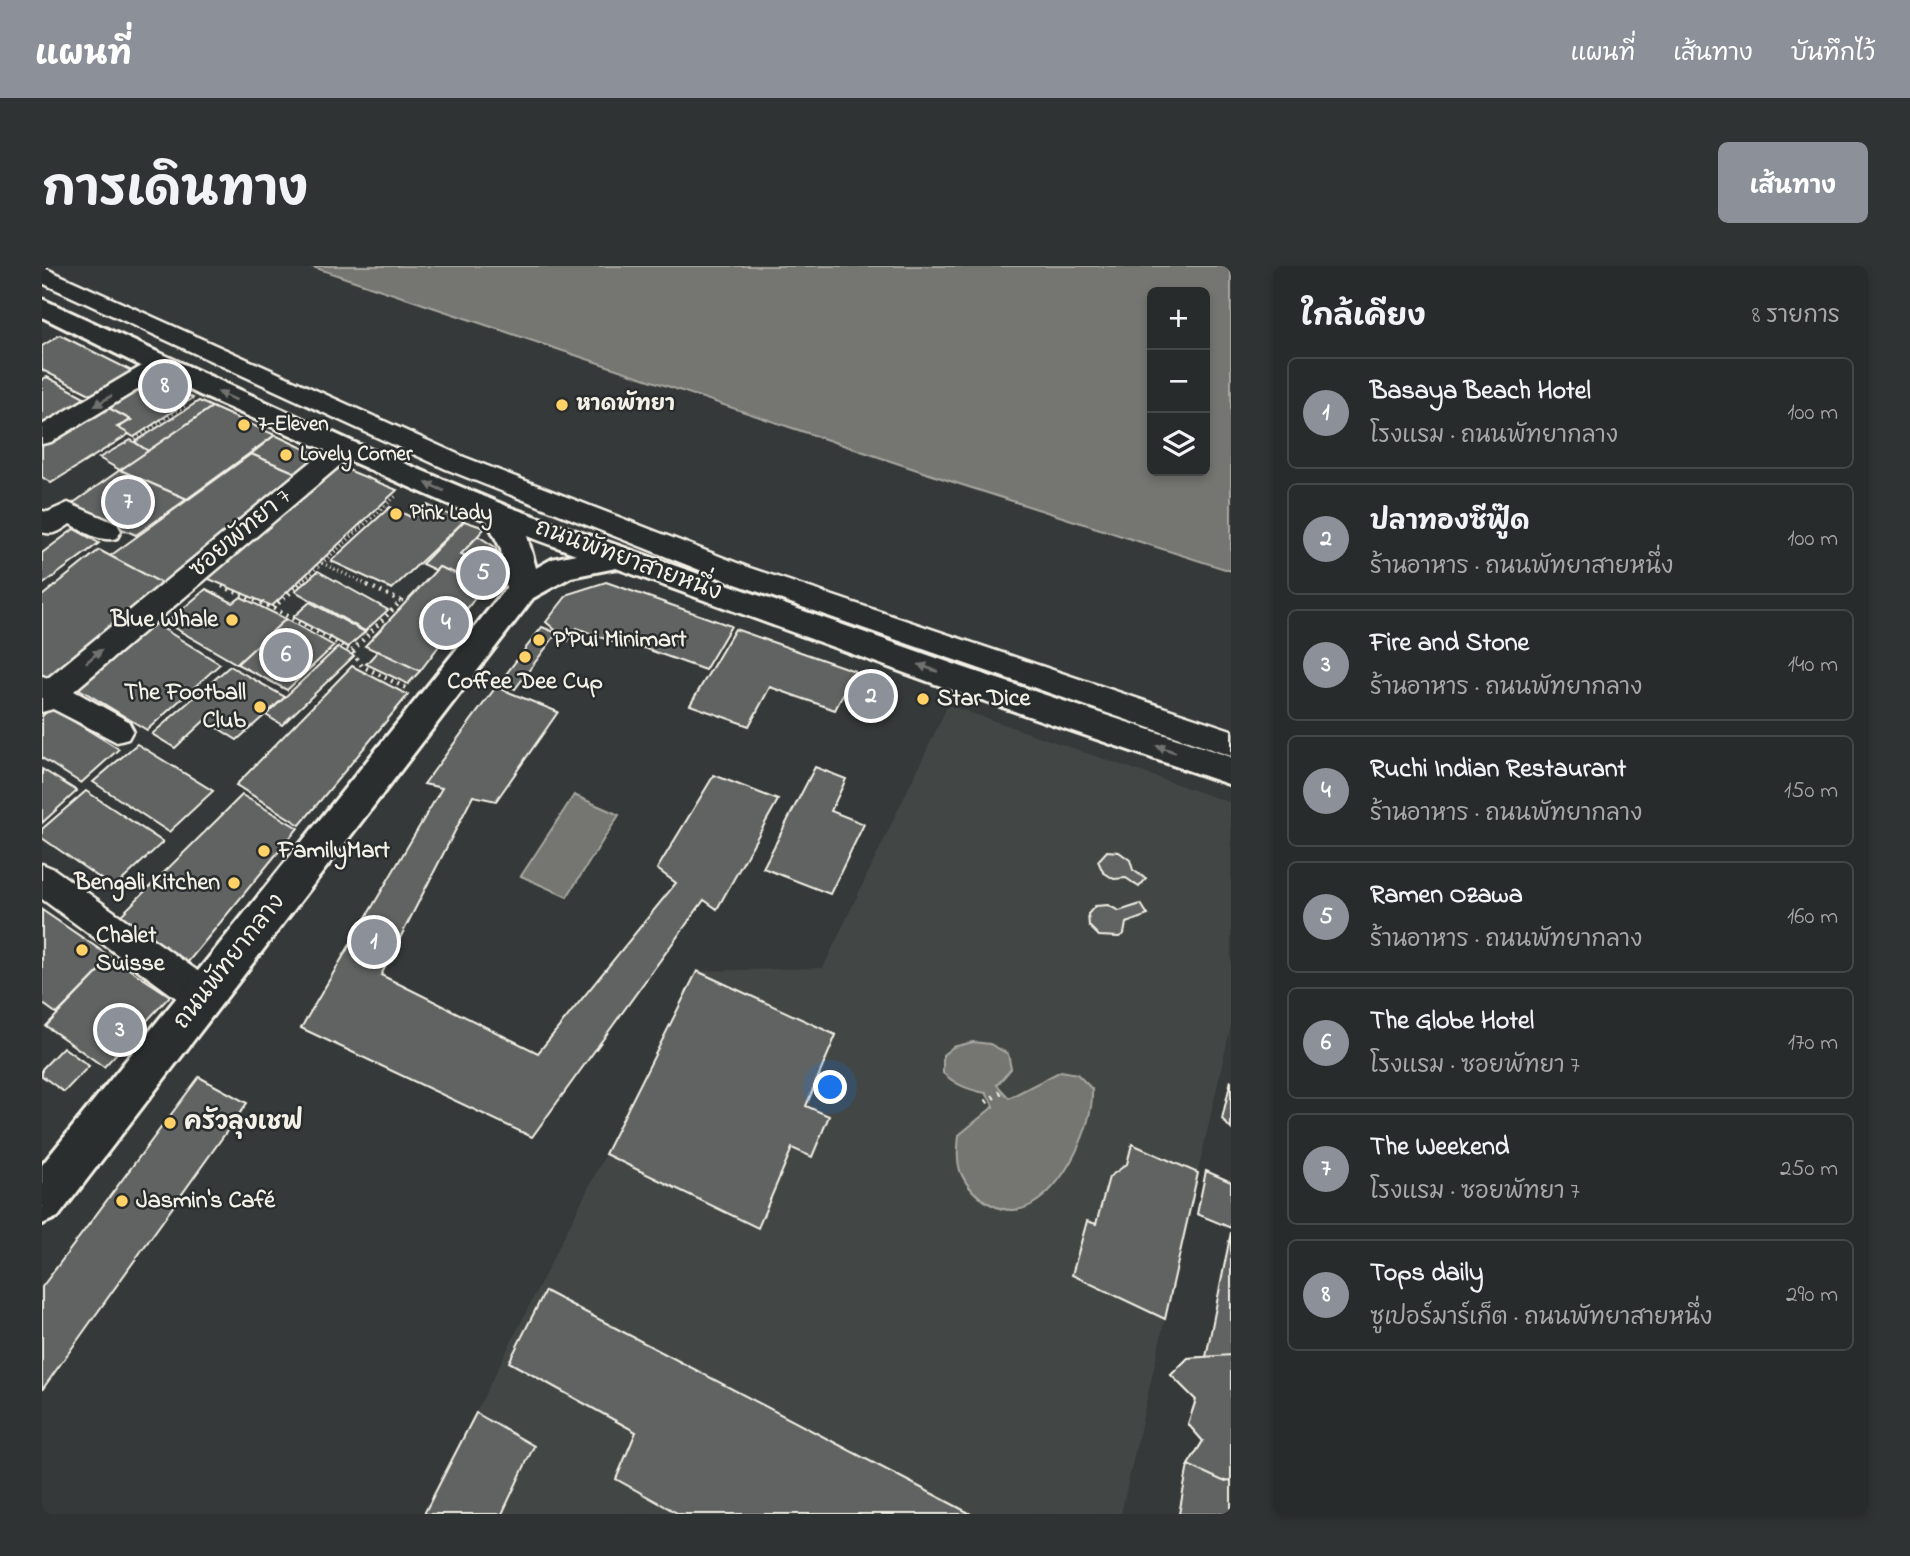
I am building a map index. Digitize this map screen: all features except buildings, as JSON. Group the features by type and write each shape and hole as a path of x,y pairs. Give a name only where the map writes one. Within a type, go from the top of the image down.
{"main road":[{"name":"ถนนพัทยาสายหนึ่ง","path":"42,307 343,449 498,514 937,671 1231,771"},
{"path":"498,514 512,531 519,550 522,590"},
{"name":"ถนนพัทยากลาง","path":"42,1201 522,590 563,567 618,557"}],"street":[{"path":"42,274 455,464 740,575 1231,743"},
{"path":"42,436 161,365"},
{"name":"ซอยพัทยา 7","path":"45,694 343,449"},
{"path":"42,520 50,525 68,512 107,531"},
{"path":"45,694 117,730"},
{"path":"42,879 203,996"}],"path":[{"path":"135,439 211,389"},
{"path":"273,608 414,479"},
{"path":"322,563 401,601 352,651"},
{"path":"193,574 273,608 352,651 362,666 434,702"},
{"path":"986,1102 1006,1089"}],"shaded area":[{"path":"310,266 1231,266 1231,571 953,482"},
{"path":"948,705 1231,803 1231,1025 1121,1514 425,1514 697,971 823,968"},
{"path":"574,795 619,815 567,897 521,876"},
{"path":"973,1042 990,1044 1008,1054 1011,1069 997,1085 1009,1098 1061,1071 1077,1074 1092,1089 1083,1137 1066,1170 1043,1196 1021,1209 1010,1210 990,1204 973,1191 959,1168 959,1135 994,1106 986,1093 963,1086 943,1073 943,1055 953,1047"}],"place":[{"name":"Tops daily","path":"165,386"},
{"name":"หาดพัทยา","path":"562,405"},
{"name":"7-Eleven","path":"244,425"},
{"name":"Lovely Corner","path":"286,455"},
{"name":"The Weekend","path":"128,502"},
{"name":"Pink Lady","path":"396,514"},
{"name":"Ramen Ozawa","path":"483,573"},
{"name":"Blue Whale","path":"232,620"},
{"name":"Ruchi Indian Restaurant","path":"446,623"},
{"name":"P'Pui Minimart","path":"539,640"},
{"name":"The Globe Hotel","path":"286,655"},
{"name":"Coffee Dee Cup","path":"525,657"},
{"name":"ปลาทองซีฟู๊ด","path":"871,696"},
{"name":"Star Dice","path":"923,699"},
{"name":"The Football Club","path":"260,707"},
{"name":"FamilyMart","path":"264,851"},
{"name":"Bengali Kitchen","path":"234,883"},
{"name":"Basaya Beach Hotel","path":"374,942"},
{"name":"Chalet Suisse","path":"82,950"},
{"name":"Fire and Stone","path":"120,1030"},
{"name":"ครัวลุงเชฟ","path":"170,1123"},
{"name":"Jasmin's Café","path":"122,1201"}]}
